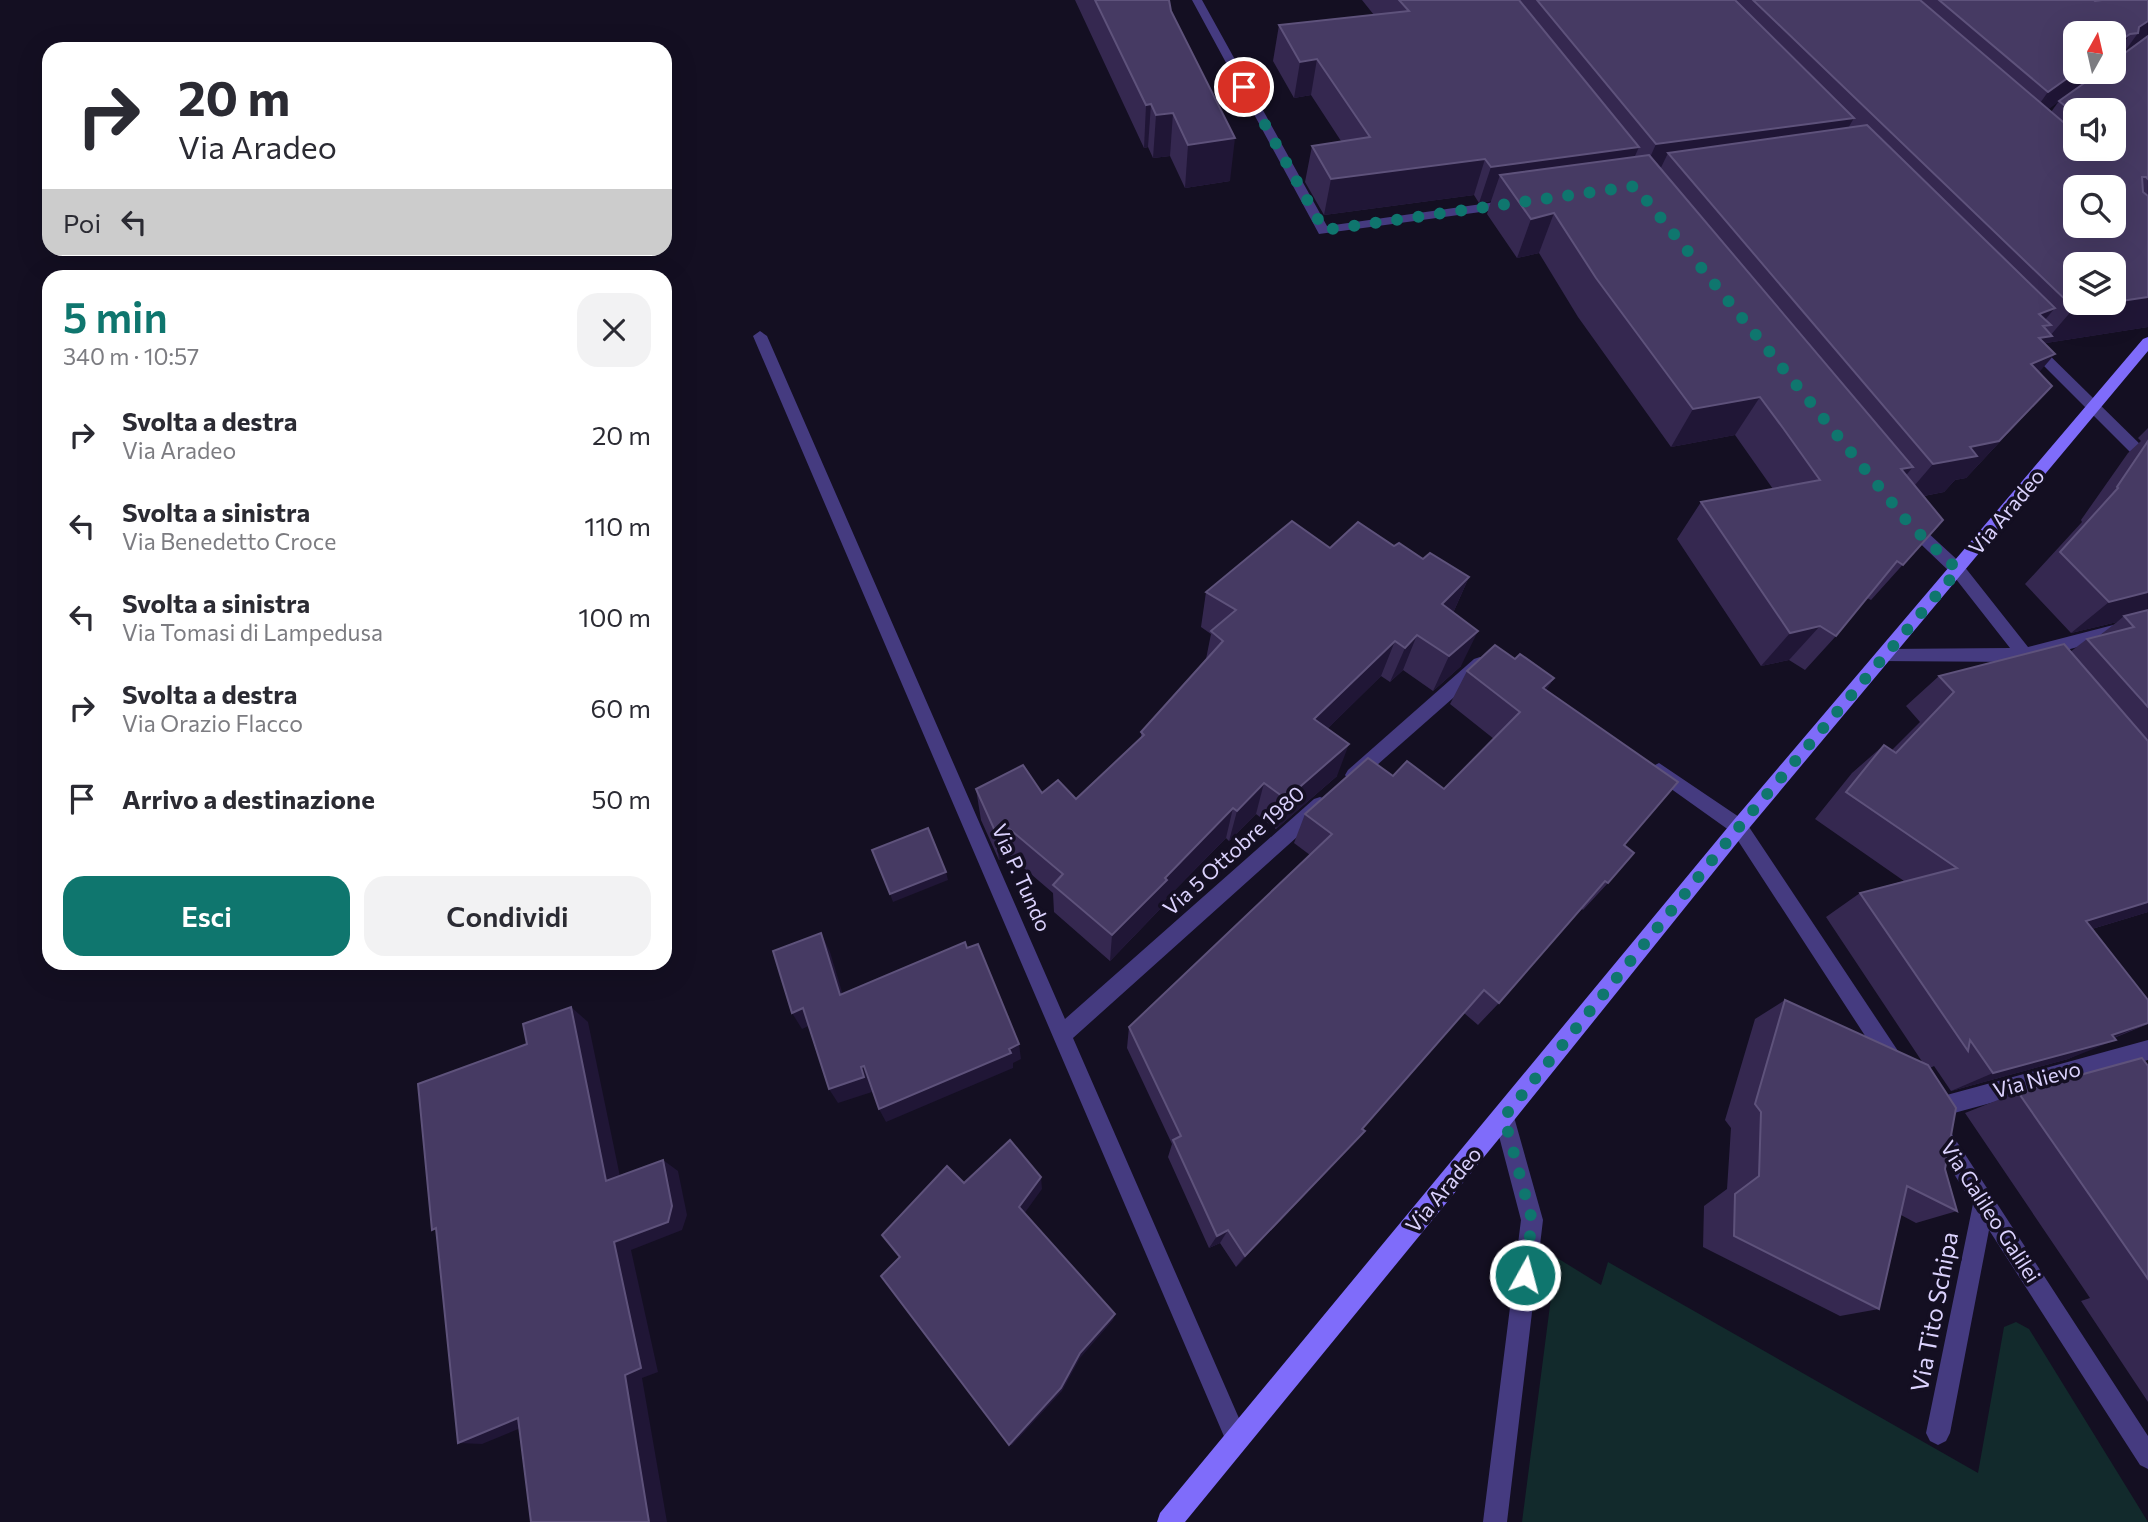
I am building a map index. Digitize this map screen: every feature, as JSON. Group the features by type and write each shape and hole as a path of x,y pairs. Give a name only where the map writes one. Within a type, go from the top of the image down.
{"street":[{"path":"1197,0 1324,230 1520,202"},
{"path":"2017,331 2148,461"},
{"name":"Via P. Tundo","path":"760,336 1064,1033 1237,1440"},
{"name":"Via Aradeo","path":"1169,1522 1504,1117 1739,827 2148,342"},
{"path":"1902,514 1958,570 2050,686"},
{"path":"1885,656 2023,655 2148,622"},
{"name":"Via 5 Ottobre 1980","path":"1064,1033 1492,653"},
{"path":"1649,764 1739,827 1903,1077"},
{"name":"Via Nievo","path":"1922,1105 2148,1050"},
{"name":"Via Galileo Galilei","path":"1922,1105 2148,1457"},
{"path":"1495,1522 1532,1220 1504,1117"},
{"name":"Via Tito Schipa","path":"1938,1433 1984,1202"}],"green space":[{"path":"1554,1256 1601,1285 1608,1262 1978,1473 2004,1327 2016,1322 2029,1329 2148,1522 1522,1522"}],"building":[{"path":"1095,0 1169,0 1171,11 1235,138 1188,145 1173,113 1156,115 1151,104 1146,105"},
{"path":"1399,0 1519,0 1639,147 1491,167 1485,159 1331,179 1312,146 1370,137 1317,59 1300,62 1279,25 1409,11"},
{"path":"1537,0 1735,0 1854,118 1656,144"},
{"path":"1753,0 1920,0 2063,122 2063,161 2126,161 2126,98 2063,98 2083,84 2126,84 2126,52 2148,36 2148,179 2142,177 2143,192 2148,196 2148,297 2126,300 2126,252 2063,252 2063,297"},
{"path":"1939,0 2148,0 2148,21 2139,27 2138,33 2126,37 2126,21 2063,21 2063,81 2048,92"},
{"path":"1867,125 2055,308 2039,314 2051,325 2043,326 2052,336 2039,338 2055,354 2031,364 2052,386 1999,441 1970,447 1977,456 1933,464 1668,153"},
{"path":"1649,155 1913,467 1901,469 1943,520 1903,565 1897,561 1836,636 1820,626 1790,633 1701,502 1820,480 1783,428 1760,397 1693,409 1596,278 1554,213 1531,219 1500,175"},
{"path":"2148,441 2148,592 2109,602 2060,552 2118,488"},
{"path":"1292,521 1330,548 1358,522 1394,546 1399,543 1423,559 1430,553 1469,577 1442,604 1478,631 1449,656 1417,635 1405,648 1395,641 1314,719 1349,744 1286,799 1264,783 1237,811 1233,808 1112,935 1053,885 1063,874 1007,827 995,831 976,789 1023,765 1042,793 1058,780 1076,799 1144,735 1141,732 1223,641 1211,631 1236,610 1206,592"},
{"path":"2148,610 2148,707 2087,639 2134,627 2124,616"},
{"path":"2064,644 2148,741 2148,902 2086,921 2148,1000 2148,1023 2112,1035 2116,1040 1993,1073 1970,1040 1968,1051 1860,893 1957,868 1846,792 1884,745 1896,753 1954,692 1939,676"},
{"path":"1495,645 1515,659 1520,654 1554,678 1543,688 1678,782 1624,845 1634,853 1608,883 1605,881 1499,1003 1484,990 1362,1129 1365,1131 1245,1256 1228,1230 1217,1236 1173,1140 1181,1136 1129,1027 1332,834 1305,814 1368,758 1393,776 1407,761 1444,789 1520,712 1467,671"},
{"path":"928,828 946,872 890,894 872,850"},
{"path":"821,933 840,995 965,942 967,948 978,944 1019,1044 1009,1049 1011,1053 879,1109 864,1066 861,1067 864,1077 829,1089 803,1008 792,1013 773,951"},
{"path":"1785,1000 1928,1065 1956,1108 1945,1169 1957,1211 1907,1186 1879,1309 1734,1236 1735,1194 1759,1176 1761,1112 1755,1104"},
{"path":"571,1007 606,1181 663,1160 672,1206 668,1222 614,1242 641,1368 625,1375 649,1522 531,1522 518,1418 458,1443 436,1228 432,1230 418,1084 527,1044 523,1024"},
{"path":"2142,1058 2148,1066 2148,1279 2018,1092"},
{"path":"1010,1140 1041,1177 1019,1207 1115,1314 1080,1353 1061,1388 1009,1445 881,1276 900,1257 882,1235 947,1166 964,1183"}],"route":[{"path":"1244,87 1324,230 1635,186 1910,525 1958,570 1739,827 1504,1117 1532,1220 1525,1275"}]}
